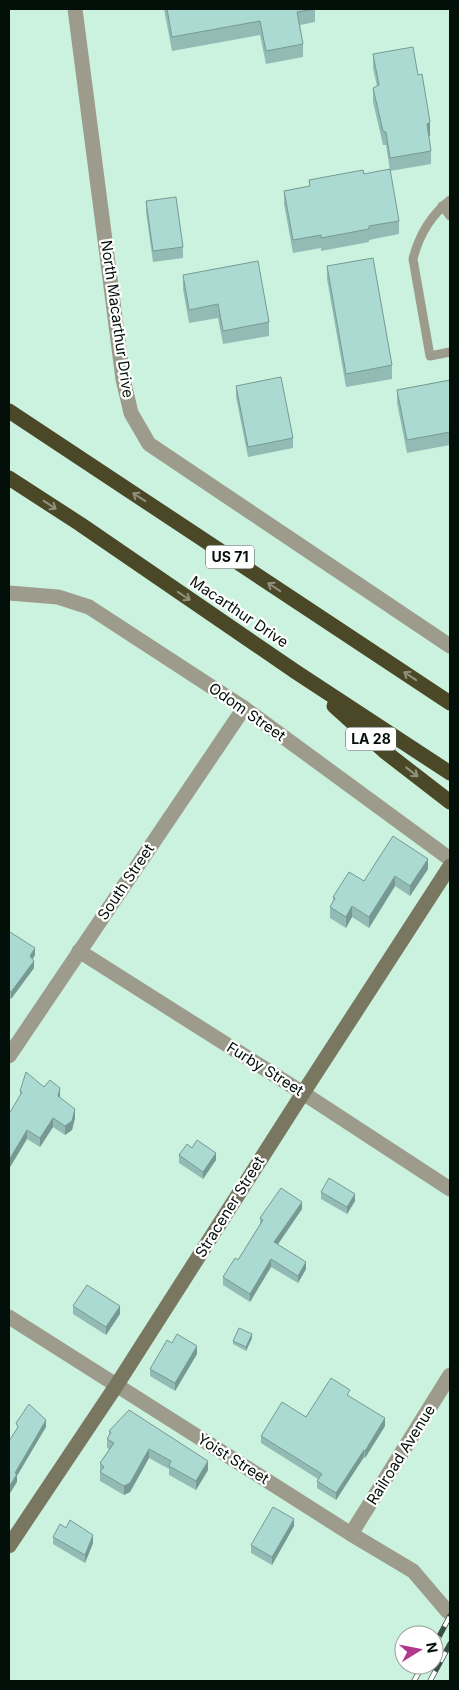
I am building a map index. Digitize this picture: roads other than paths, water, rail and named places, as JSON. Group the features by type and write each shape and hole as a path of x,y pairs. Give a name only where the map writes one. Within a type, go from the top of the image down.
{"highway":[{"name":"US 71","path":"9,411 450,703"},
{"name":"Macarthur Drive","path":"9,478 296,672 450,773"},
{"name":"LA 28","path":"296,672 384,751 450,802"}],"street":[{"name":"North Macarthur Drive","path":"75,9 123,378 131,413 148,444 450,646"},
{"name":"Odom Street","path":"9,593 58,597 89,607 244,708 450,859"},
{"name":"South Street","path":"9,1056 244,708"},
{"name":"Stracener Street","path":"9,1546 116,1386 450,866"},
{"name":"Furby Street","path":"79,951 303,1093 450,1190"},
{"name":"Yoist Street","path":"9,1317 351,1534 413,1571 448,1612"},
{"name":"Railroad Avenue","path":"351,1534 450,1375"}],"lane":[{"path":"450,200 428,221 416,244 413,259 430,356 450,352"},
{"path":"442,206 450,216"}],"railway":[{"path":"444,1627 450,1616"},
{"path":"430,1681 450,1644"},
{"path":"414,1681 417,1675"}]}
